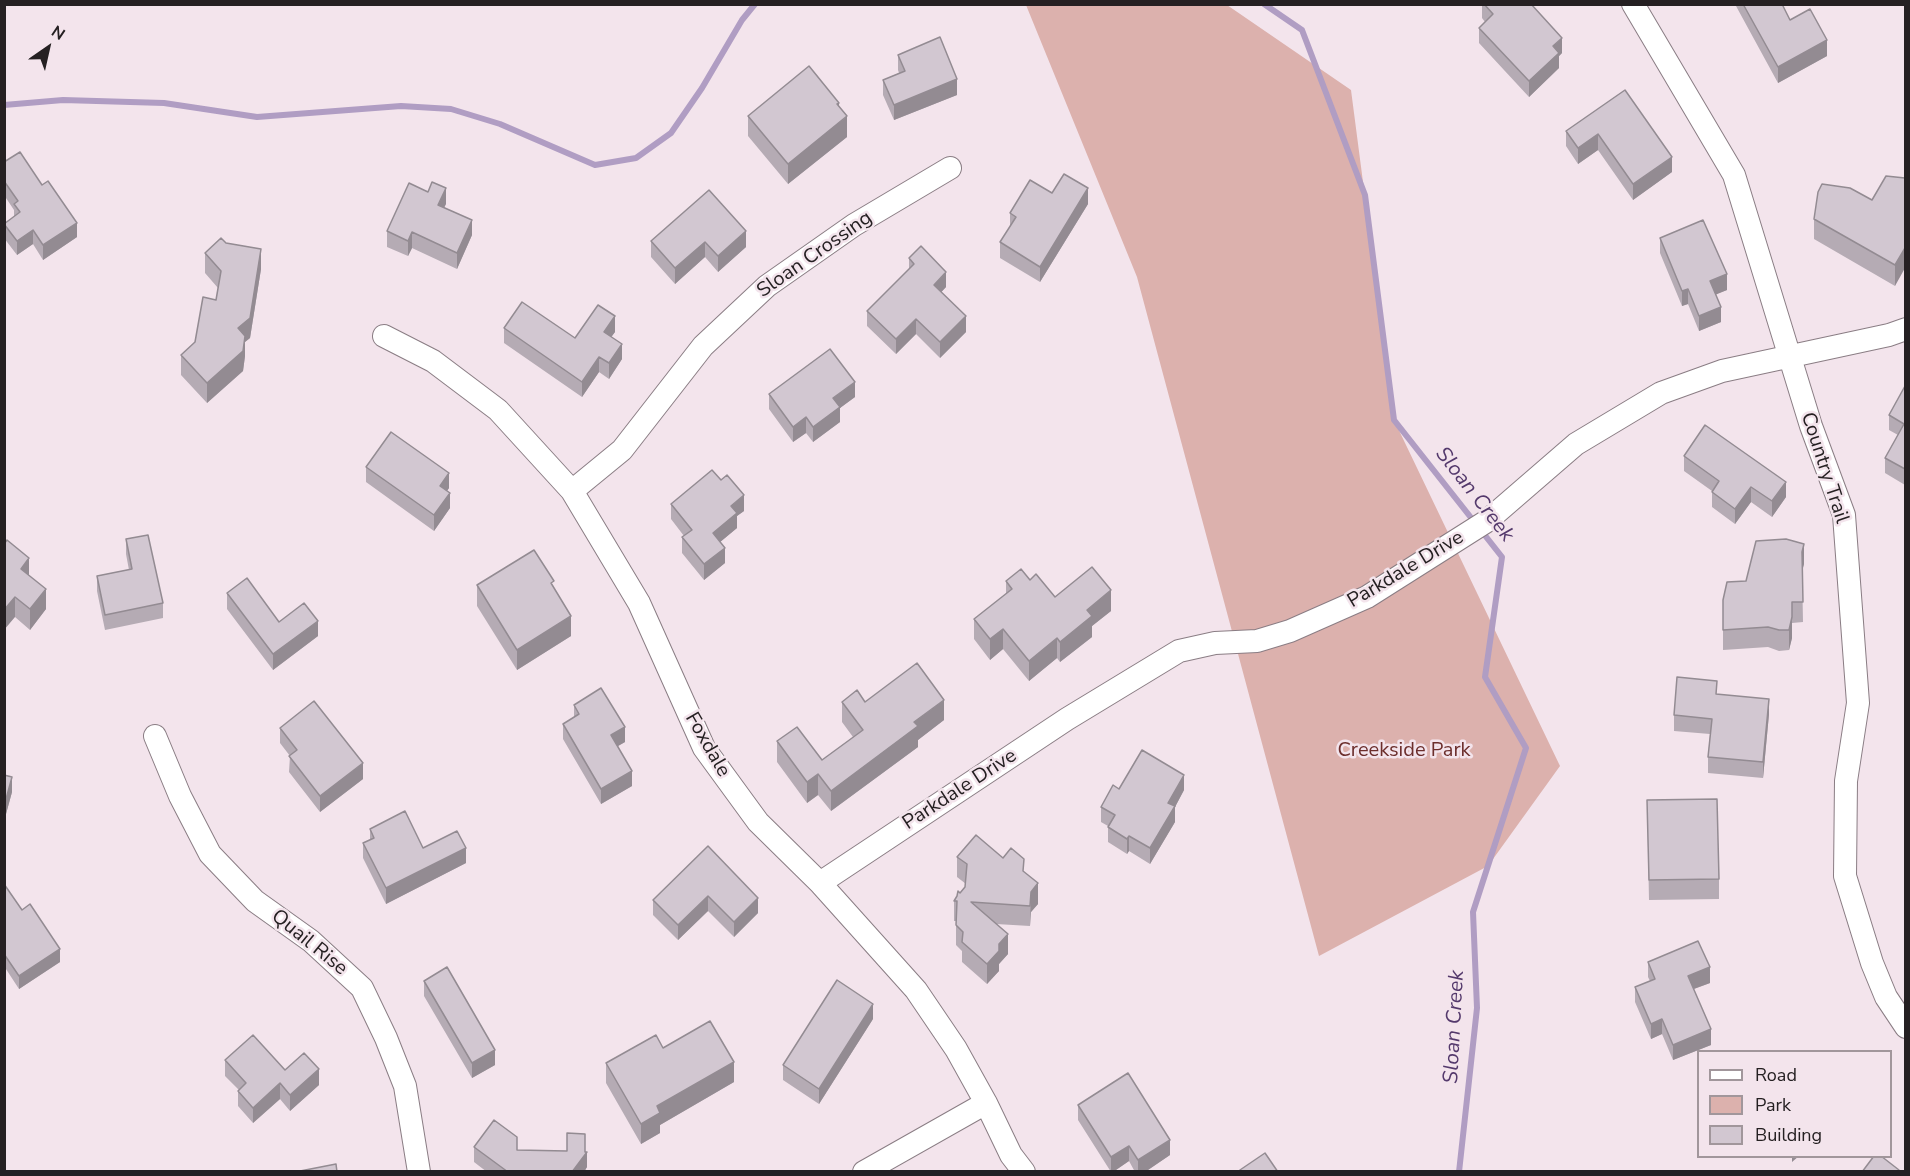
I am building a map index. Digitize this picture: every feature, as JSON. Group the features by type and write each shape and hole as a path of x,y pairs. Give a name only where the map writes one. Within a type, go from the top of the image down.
{"street":[{"name":"Country Trail","path":"1633,4 1734,175 1811,426 1844,515 1858,703 1846,781 1845,876 1872,963 1886,997 1905,1027"},
{"name":"Sloan Crossing","path":"572,491 622,450 704,346 767,286 854,225 950,168"},
{"name":"Parkdale Drive","path":"819,883 1067,719 1179,651 1215,643 1257,641 1290,631 1366,597 1487,521 1576,444 1661,393 1722,372 1905,329"},
{"name":"Foxdale","path":"384,336 433,361 498,410 572,491 639,603 704,748 758,822 819,883 916,990 956,1049 1011,1155 1024,1172"},
{"name":"Quail Rise","path":"154,736 180,796 210,854 255,901 311,941 363,988 405,1086 419,1172"},
{"path":"864,1172 986,1103"}],"green space":[{"name":"Creekside Park","path":"1026,5 1227,5 1351,90 1394,420 1560,766 1488,866 1319,956 1137,277"}],"building":[{"path":"1484,4 1531,4 1562,38 1553,46 1559,53 1529,81 1479,28 1493,14"},
{"path":"1743,4 1782,4 1790,20 1810,9 1827,40 1778,67"},
{"path":"940,37 957,79 894,105 883,80 905,71 898,55"},
{"path":"809,66 847,116 788,164 748,116"},
{"path":"1625,90 1672,157 1633,184 1598,134 1578,148 1566,131"},
{"path":"20,152 42,185 48,181 77,223 43,245 33,230 17,241 4,224 20,212 14,204 18,201 4,181 4,162"},
{"path":"1064,174 1088,188 1040,267 1000,242 1016,217 1010,213 1030,180 1052,193"},
{"path":"1886,176 1905,178 1905,248 1895,265 1814,219 1818,192 1822,184 1850,188 1872,200"},
{"path":"432,182 446,188 438,205 472,220 457,253 412,232 408,241 387,231 409,183 428,192"},
{"path":"709,190 746,231 718,256 705,242 675,268 651,241"},
{"path":"1703,220 1727,274 1710,281 1721,307 1699,316 1688,289 1682,291 1660,238"},
{"path":"221,238 226,243 261,249 250,318 238,328 245,336 243,351 207,383 181,355 195,342 203,297 216,300 221,271 205,253"},
{"path":"921,246 946,272 934,285 966,316 940,342 916,319 896,339 867,311 914,264 909,258"},
{"path":"522,302 575,338 598,305 615,316 604,332 622,344 609,363 599,357 582,382 504,328"},
{"path":"830,349 855,382 833,398 840,407 813,427 806,417 793,427 769,394"},
{"path":"1905,386 1905,469 1885,458 1904,424 1889,415"},
{"path":"1705,425 1786,482 1772,501 1751,487 1735,509 1712,492 1719,481 1684,456"},
{"path":"391,432 449,473 440,486 450,493 434,515 366,467"},
{"path":"712,470 721,480 727,475 744,495 731,506 737,513 713,533 725,548 704,564 682,537 692,530 671,504"},
{"path":"148,535 163,603 105,615 97,576 132,569 126,539"},
{"path":"1786,539 1804,544 1802,552 1803,602 1792,602 1789,630 1768,627 1723,630 1723,600 1727,582 1746,581 1756,541"},
{"path":"7,540 29,558 21,569 46,589 30,609 15,597 4,610 4,544"},
{"path":"534,550 554,581 551,583 571,616 517,650 477,585"},
{"path":"1092,567 1111,590 1087,610 1092,616 1060,642 1057,638 1029,661 1003,629 990,639 974,619 1012,589 1006,581 1021,569 1030,580 1036,574 1055,597"},
{"path":"247,578 279,622 304,603 318,621 273,654 227,593"},
{"path":"917,663 944,700 914,722 918,726 831,791 818,774 807,782 777,741 797,727 822,760 863,730 842,702 857,690 865,702"},
{"path":"1677,677 1717,681 1716,694 1769,699 1763,762 1708,757 1712,719 1674,715"},
{"path":"601,688 625,727 611,735 632,771 601,789 563,724 579,714 574,705"},
{"path":"314,701 363,763 320,796 289,756 297,750 280,728"},
{"path":"1142,750 1184,775 1168,803 1175,806 1150,848 1129,836 1127,839 1108,827 1115,815 1101,807 1113,785 1119,789"},
{"path":"4,775 12,777 6,799 4,798"},
{"path":"1717,799 1719,879 1649,880 1647,800"},
{"path":"405,811 423,848 457,831 466,848 386,888 363,843 374,838 370,829"},
{"path":"976,835 1003,858 1011,848 1024,859 1023,871 1038,883 1031,892 1030,906 971,902 1008,934 999,944 999,951 987,964 962,942 963,932 956,925 957,901 954,901 958,891 960,893 965,887 967,864 957,857"},
{"path":"708,846 758,898 734,922 708,896 678,925 653,900"},
{"path":"4,884 22,910 30,904 60,949 19,976 4,954"},
{"path":"1698,941 1710,967 1688,976 1711,1029 1673,1045 1662,1019 1651,1024 1635,987 1655,979 1648,962"},
{"path":"447,967 495,1050 472,1063 424,981"},
{"path":"837,980 873,1004 819,1089 783,1065"},
{"path":"710,1021 734,1062 657,1106 660,1113 641,1124 606,1063 656,1035 663,1048"},
{"path":"253,1035 285,1070 304,1053 319,1069 290,1095 280,1083 253,1108 238,1091 246,1083 225,1060"},
{"path":"1128,1073 1170,1140 1138,1160 1129,1146 1111,1157 1078,1105"},
{"path":"494,1120 517,1137 517,1150 567,1151 567,1133 585,1134 585,1152 587,1152 572,1172 508,1172 474,1147"},
{"path":"1265,1153 1278,1172 1237,1172"},
{"path":"1872,1158 1884,1158 1899,1170 1898,1172 1862,1172"},
{"path":"336,1164 337,1172 295,1172"}],"waterway":[{"path":"4,105 63,100 164,103 257,117 401,106 451,109 500,124 595,165 636,158 671,133 702,88 742,20 755,4"},
{"name":"Sloan Creek","path":"1264,4 1302,30 1365,195 1394,420 1502,557 1485,677 1526,748 1473,912 1477,1008 1459,1172"}]}
